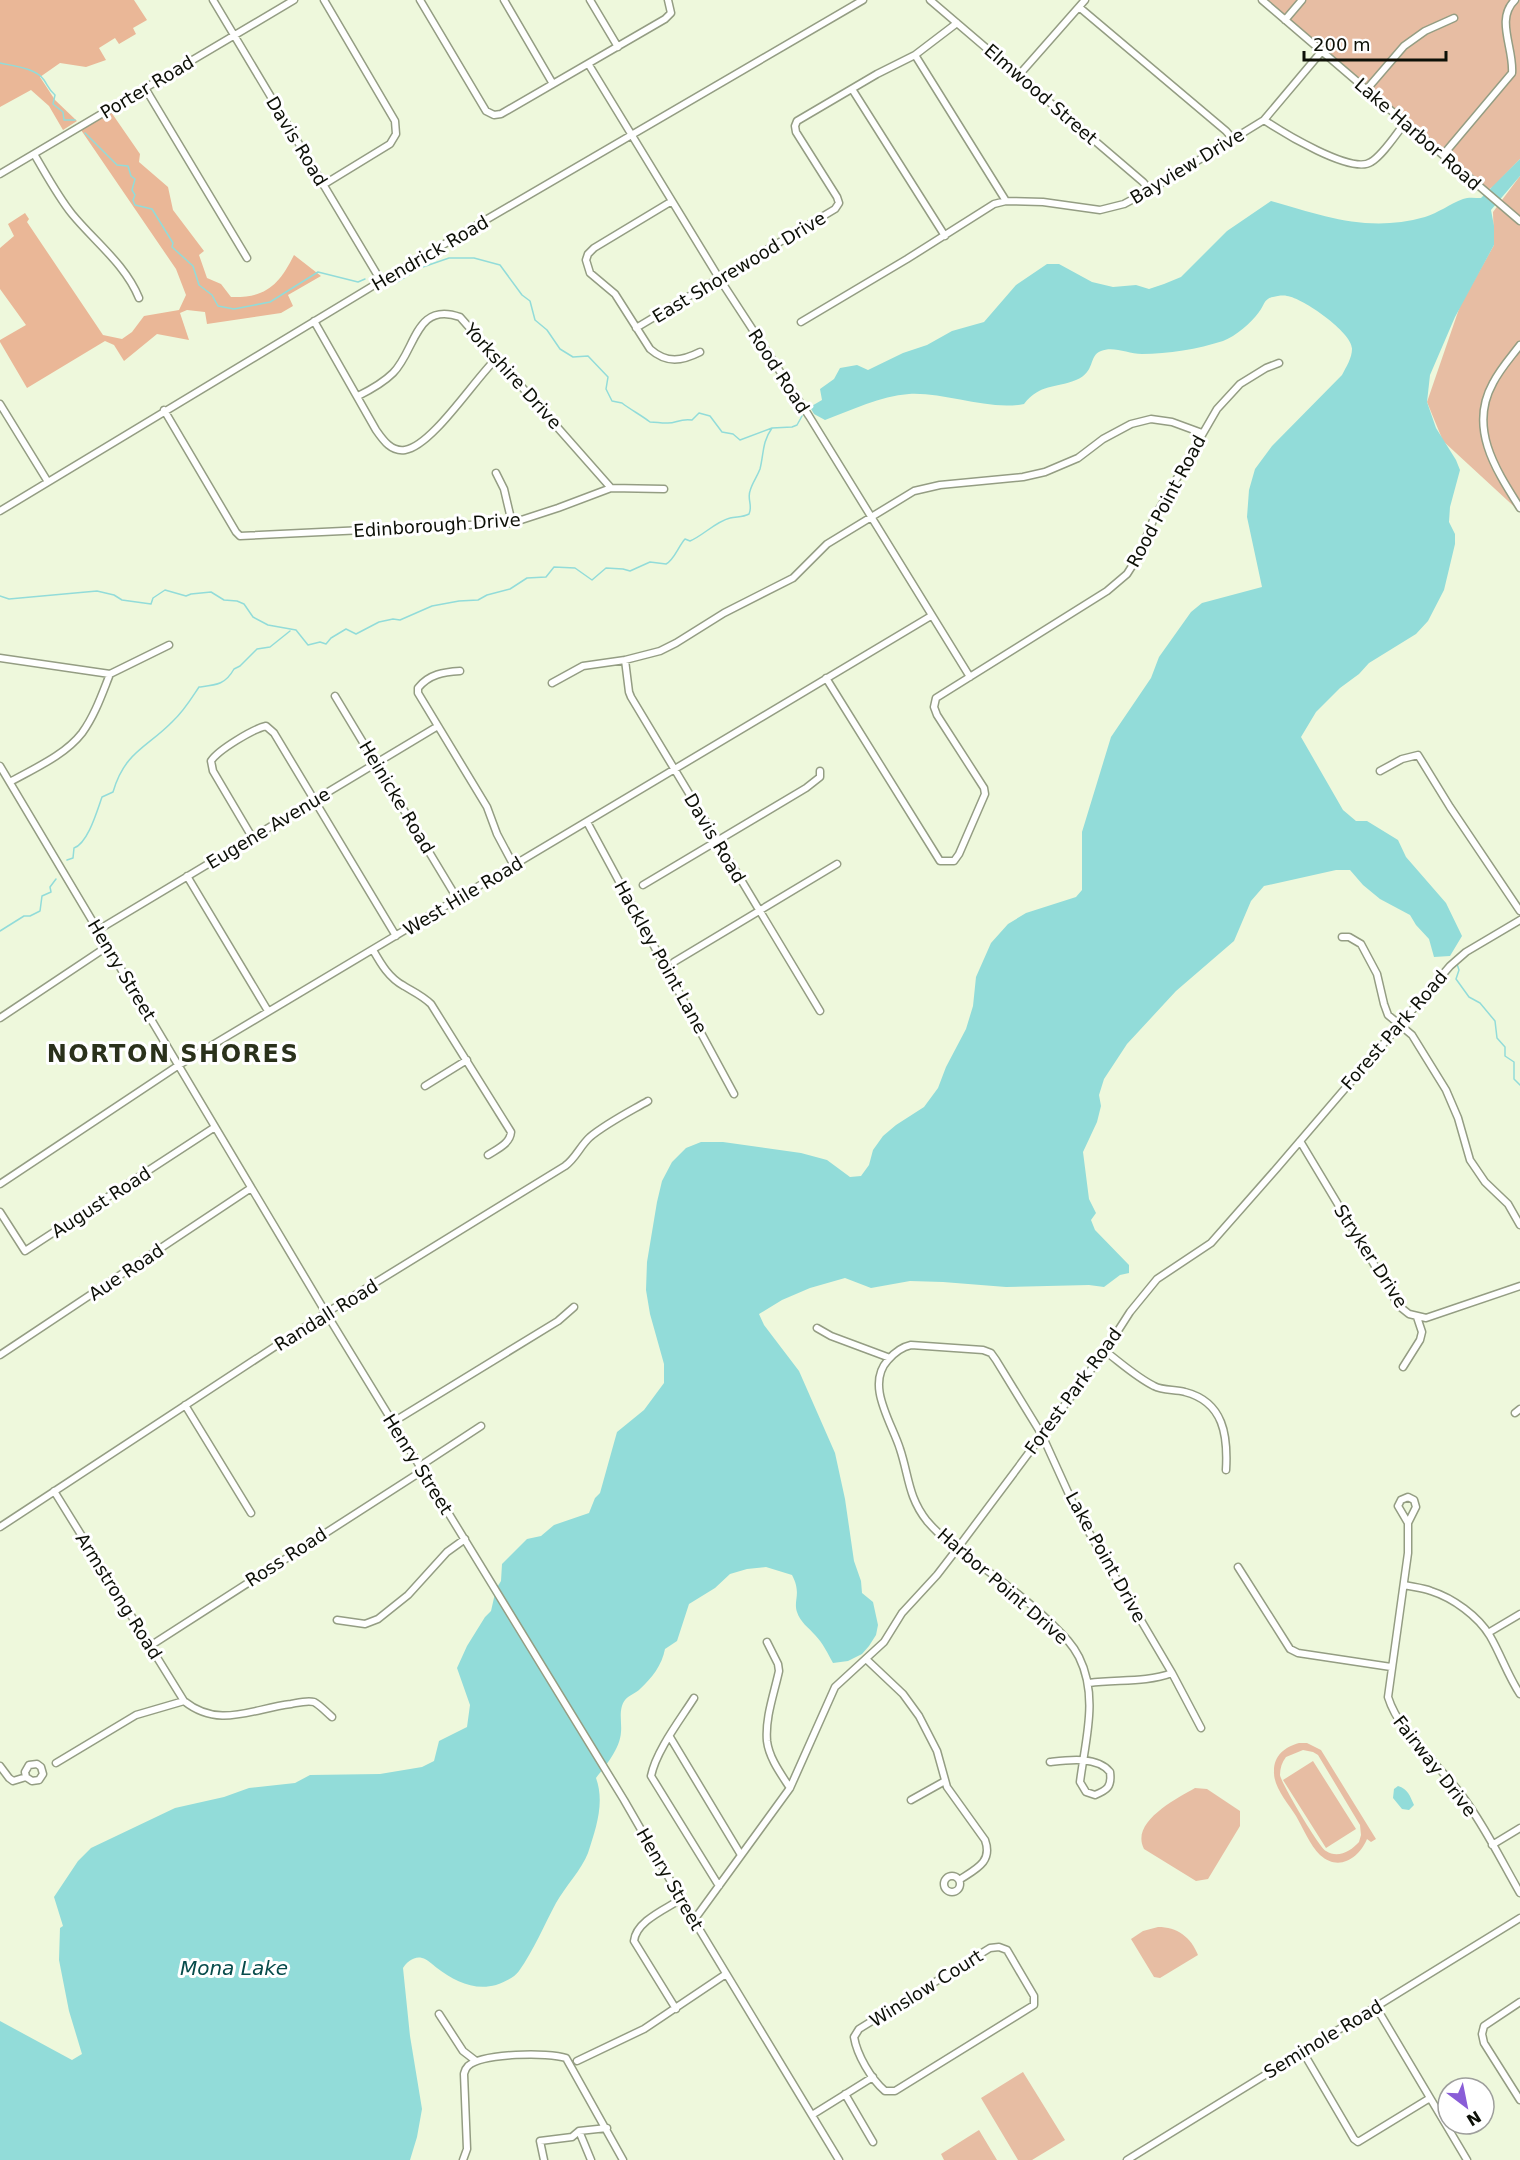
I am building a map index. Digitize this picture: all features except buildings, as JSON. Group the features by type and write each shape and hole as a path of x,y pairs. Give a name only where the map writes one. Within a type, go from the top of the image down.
{"street":[{"name":"Davis Road","path":"213,0 381,281"},
{"name":"Porter Road","path":"0,174 294,0"},
{"path":"323,185 390,144 396,134 395,121 324,0"},
{"path":"420,0 486,111 494,115 501,114 665,20 671,13 668,0"},
{"path":"504,0 553,84"},
{"path":"590,0 618,46"},
{"name":"Hendrick Road","path":"0,511 381,281 863,0"},
{"name":"Elmwood Street","path":"930,0 1150,190"},
{"path":"1019,75 1084,0"},
{"name":"Lake Harbor Road","path":"1262,0 1520,222"},
{"path":"1285,20 1302,0"},
{"path":"1443,155 1512,73 1513,63 1505,20 1508,7 1515,0"},
{"path":"1079,7 1233,139"},
{"path":"1367,89 1404,46 1425,31 1454,18"},
{"path":"945,236 852,89 915,55 957,23"},
{"name":"Bayview Drive","path":"801,322 994,204 1006,201 1043,202 1100,210 1124,204 1264,120 1322,51"},
{"path":"915,55 1006,201"},
{"name":"Rood Road","path":"589,64 719,278 809,416 970,677"},
{"path":"145,88 247,258"},
{"name":"East Shorewood Drive","path":"636,328 835,209 839,203 837,197 796,132 795,126 797,121 852,89"},
{"path":"1264,120 1338,160 1363,165 1372,162 1405,123"},
{"path":"34,154 59,196 88,232 125,271 140,298"},
{"path":"672,201 594,248 586,260 590,273 615,294 650,350 658,357 670,361 685,360 700,352"},
{"name":"Yorkshire Drive","path":"358,396 372,389 393,373 429,318 441,313 460,317 611,488"},
{"path":"314,321 384,441 391,447 405,450 435,430 496,359"},
{"path":"1520,345 1492,384 1487,395 1483,421 1488,451 1520,508"},
{"name":"Rood Point Road","path":"826,678 940,861 954,861 985,794 984,788 938,715 934,707 936,698 1107,591 1127,574 1139,555 1154,518 1202,433 1226,397 1240,384 1266,368 1280,363"},
{"path":"0,404 48,482"},
{"name":"Edinborough Drive","path":"165,410 240,536 512,523 611,488 664,489"},
{"path":"552,683 583,666 625,660 660,651 724,613 793,578 827,544 870,516 925,487 1023,477 1045,472 1078,458 1103,439 1131,424 1151,419 1172,422 1202,433"},
{"path":"496,473 504,489 512,523"},
{"name":"West Hile Road","path":"0,1184 179,1065 931,616"},
{"path":"0,658 110,674 169,645"},
{"name":"Davis Road","path":"625,660 629,692 820,1011"},
{"path":"460,671 430,676 418,688 418,693 487,807 497,834 514,866"},
{"path":"10,783 68,748 81,734 95,712 110,674"},
{"name":"Heinicke Road","path":"334,696 458,900"},
{"path":"252,837 213,771 211,761 218,753 257,728 266,726 274,733 396,936"},
{"name":"Eugene Avenue","path":"98,930 438,726"},
{"path":"1380,771 1402,759 1418,756 1520,911"},
{"name":"Henry Street","path":"0,766 326,1313 624,1800 681,1899 839,2160"},
{"path":"643,885 806,789 820,777 820,771"},
{"name":"Hackley Point Lane","path":"586,822 734,1094"},
{"path":"674,962 837,864"},
{"path":"187,876 268,1011"},
{"name":"Forest Park Road","path":"694,1920 790,1788 835,1687 884,1642 902,1613 937,1575 1105,1351 1130,1312 1157,1280 1211,1243 1450,966 1462,955 1520,920"},
{"path":"1342,937 1349,937 1361,944 1377,974 1388,1015 1412,1035 1446,1090 1472,1162 1485,1182 1508,1204 1520,1225"},
{"path":"0,1018 108,946"},
{"path":"373,950 392,977 431,1004 511,1132 511,1138 507,1143 488,1155"},
{"path":"425,1086 467,1060"},
{"name":"Randall Road","path":"0,1527 326,1313 565,1166 591,1136 648,1101"},
{"name":"August Road","path":"0,1212 26,1251 215,1127"},
{"name":"Stryker Drive","path":"1300,1141 1399,1306 1409,1314 1418,1317 1422,1332 1420,1340 1403,1367"},
{"name":"Aue Road","path":"0,1355 251,1188"},
{"path":"1418,1317 1426,1318 1520,1286"},
{"path":"393,1422 558,1321 574,1307"},
{"path":"817,1328 831,1336 890,1358"},
{"name":"Lake Point Drive","path":"890,1358 904,1347 911,1345 983,1350 991,1353 1042,1434 1066,1483 1077,1512 1172,1673 1201,1728"},
{"path":"1105,1351 1156,1387 1194,1395 1211,1407 1226,1433 1226,1470"},
{"name":"Harbor Point Drive","path":"890,1358 880,1371 879,1391 902,1453 909,1489 914,1501 928,1522 957,1549 1005,1583 1068,1640 1078,1656 1089,1683"},
{"path":"185,1405 250,1513"},
{"name":"Ross Road","path":"150,1646 481,1426"},
{"name":"Armstrong Road","path":"54,1491 184,1701"},
{"name":"Fairway Drive","path":"1408,1523 1408,1553 1388,1697 1392,1710 1461,1793 1520,1893"},
{"path":"337,1620 365,1624 378,1619 408,1594 447,1552 465,1539"},
{"path":"1238,1567 1290,1649 1298,1653 1391,1667"},
{"path":"1404,1585 1431,1591 1471,1615 1488,1634 1520,1694"},
{"path":"1488,1634 1520,1614"},
{"path":"767,1642 779,1671 767,1722 767,1743 775,1764 790,1788"},
{"path":"866,1659 903,1694 919,1716 937,1751 945,1781 953,1796 980,1832 988,1849 981,1865 959,1880"},
{"path":"1050,1762 1071,1760 1084,1762 1100,1764 1110,1772 1111,1778 1107,1790 1095,1795 1086,1792 1080,1782 1084,1762 1088,1732 1089,1683 1156,1679 1172,1673"},
{"path":"693,1698 653,1768 651,1776 719,1887"},
{"path":"56,1763 136,1715 184,1701 201,1713 225,1717 310,1701 319,1705 332,1717"},
{"path":"670,1737 741,1856"},
{"path":"0,1766 13,1780 26,1777"},
{"path":"911,1800 945,1781"},
{"path":"1492,1845 1520,1828"},
{"path":"676,2009 634,1941 634,1937 643,1924 681,1899"},
{"name":"Seminole Road","path":"1127,2160 1520,1918"},
{"name":"Winslow Court","path":"999,1947 1007,1950 1034,1996 1034,2005 1030,2009 895,2091 885,2091 873,2077 855,2047 854,2037 859,2029 990,1948 999,1947"},
{"path":"577,2061 644,2029 726,1974"},
{"path":"1520,2002 1484,2026 1482,2034 1484,2043 1517,2089 1520,2100"},
{"path":"1376,2007 1467,2160"},
{"path":"440,2014 462,2051 473,2063"},
{"path":"1303,2052 1353,2139 1358,2142 1430,2098"},
{"path":"463,2160 467,2149 464,2074 473,2063 531,2054 555,2054 566,2058 623,2160"},
{"path":"812,2115 873,2077"},
{"path":"845,2094 873,2142"},
{"path":"544,2160 540,2141 572,2137 579,2132 607,2128"},
{"path":"579,2132 591,2160"}],"shaded area":[{"path":"0,0 134,0 147,20 133,28 136,34 119,44 115,38 99,48 106,60 86,67 60,63 40,77 55,100 77,121 63,130 49,106 31,90 0,107"},
{"path":"1262,0 1520,0 1520,159 1494,186 1485,192"},
{"path":"111,112 140,154 139,162 168,187 173,210 204,251 199,255 207,278 221,284 231,297 254,295 270,288 283,274 294,255 321,276 288,295 293,306 281,313 207,324 205,312 187,310 180,313 189,340 157,334 124,361 114,345 105,341 27,388 0,342 26,325 0,289 0,248 14,236 8,224 25,213 29,219 27,222 103,335 122,339 132,332 144,316 179,310 186,295 176,269 81,130"},
{"path":"1520,176 1520,512 1443,441 1427,402 1460,306 1494,245 1493,212"},
{"path":"1307,1743 1321,1750 1376,1839 1371,1842 1367,1839 1354,1857 1334,1862 1320,1855 1278,1789 1274,1777 1274,1765 1278,1756 1285,1749","holes":["1303,1750 1318,1755 1360,1825 1359,1842 1344,1853 1331,1853 1322,1847 1293,1802 1280,1775 1286,1757"]},
{"path":"1313,1761 1356,1829 1326,1848 1283,1780"},
{"path":"1195,1788 1207,1789 1240,1811 1240,1826 1208,1879 1196,1881 1144,1849 1141,1839 1143,1830 1157,1813"},
{"path":"1165,1927 1182,1934 1198,1955 1160,1978 1154,1977 1131,1939 1143,1931"},
{"path":"1023,2072 1065,2140 1032,2160 1018,2160 981,2098"},
{"path":"979,2130 997,2160 944,2160 941,2154"}],"water":[{"name":"Mona Lake","path":"1520,159 1520,176 1491,210 1494,245 1455,317 1430,375 1427,402 1436,428 1460,470 1450,507 1449,522 1455,534 1455,544 1444,590 1428,621 1416,634 1369,663 1359,674 1340,688 1316,712 1301,737 1343,810 1356,821 1367,821 1398,840 1406,857 1446,903 1462,936 1450,956 1434,957 1429,939 1410,915 1380,899 1350,870 1336,870 1264,886 1251,901 1234,941 1176,991 1127,1044 1104,1079 1099,1095 1101,1106 1097,1122 1083,1152 1089,1199 1096,1213 1091,1220 1095,1230 1129,1265 1129,1273 1120,1275 1104,1287 1089,1285 1006,1287 910,1281 871,1288 845,1278 810,1288 782,1300 759,1314 764,1325 799,1371 835,1453 845,1499 854,1561 861,1581 862,1593 873,1602 878,1625 876,1635 862,1654 848,1661 833,1663 820,1641 798,1616 797,1592 792,1575 766,1567 730,1574 715,1588 689,1604 677,1641 665,1649 659,1666 649,1680 623,1704 618,1745 596,1778 600,1806 588,1853 556,1903 519,1971 512,1978 499,1984 480,1987 457,1981 422,1958 411,1960 403,1968 410,2036 422,2109 410,2160 0,2160 0,2021 72,2060 82,2054 69,2011 59,1960 60,1928 63,1926 54,1897 78,1861 91,1848 175,1808 224,1797 249,1788 295,1783 310,1775 380,1774 422,1767 434,1761 439,1741 467,1727 470,1705 457,1668 467,1646 491,1611 496,1589 501,1581 502,1564 527,1539 541,1536 554,1525 589,1513 595,1498 600,1493 617,1432 644,1410 664,1383 664,1364 646,1290 647,1262 662,1181 672,1162 686,1148 701,1142 723,1142 801,1153 827,1160 850,1177 861,1176 869,1165 873,1150 883,1136 924,1107 938,1088 966,1029 973,1006 976,977 991,943 1008,924 1026,913 1076,897 1082,890 1082,832 1111,737 1151,678 1159,657 1191,612 1202,603 1262,587 1247,517 1249,490 1255,469 1272,446 1342,375 1352,349 1345,334 1326,317 1294,298 1280,296 1268,299 1248,325 1223,341 1193,349 1162,353 1137,354 1111,349 1101,351 1094,357 1087,373 1082,377 1042,390 1030,397 1024,404 996,405 909,394 877,400 825,420 814,414 810,407 822,400 820,389 834,379 840,368 857,365 868,370 903,353 927,345 952,331 984,322 1016,285 1047,264 1059,264 1092,282 1113,287 1136,285 1149,289 1181,277 1227,231 1271,201 1346,221 1404,222 1425,217 1465,198 1481,198"},
{"path":"1398,1786 1406,1791 1414,1805 1409,1810 1402,1809 1393,1798 1394,1789"}],"waterway":[{"path":"0,63 24,68 40,76 55,95 53,104 63,112 64,120 75,120"},
{"path":"85,133 117,165 128,166 131,176 135,179 132,190 135,195 133,200 135,205 152,209 173,243 172,247 193,266 199,285 212,295 218,306 234,309 270,302 318,272 358,282 365,279"},
{"path":"391,282 397,282 420,268 449,258 474,258 500,265 522,295 530,301 535,320 547,330 560,349 573,357 588,356 608,377 606,389 612,401 622,403 650,422 669,423 692,420 699,413 710,416 722,432 733,434 740,440 772,428 792,427 797,425 802,416"},
{"path":"0,596 9,599 97,591 114,595 122,600 151,604 153,598 165,590 186,596 211,592 224,600 244,604 253,617 268,625 296,630 308,645 320,642 326,644 346,629 356,634 379,622 400,620 432,606 478,600 487,595 510,589 527,578 546,577 554,567 575,568 592,580 606,568 630,571 650,562 666,564 685,539 690,541 714,525 732,517 749,514 750,491 760,469 765,443 772,428"},
{"path":"67,860 73,858 74,848 84,840 88,833 102,797 113,792 118,778 130,759 177,717 199,687 215,685 223,681 257,649 270,647 290,631"},
{"path":"0,931 24,916 40,911 42,896 51,892 50,887 56,879"},
{"path":"1457,964 1459,970 1456,979 1469,997 1480,1003 1495,1021 1497,1038 1505,1047 1505,1056 1514,1062 1514,1079 1520,1085"}],"district":[{"name":"NORTON SHORES","path":"173,1054"}]}
